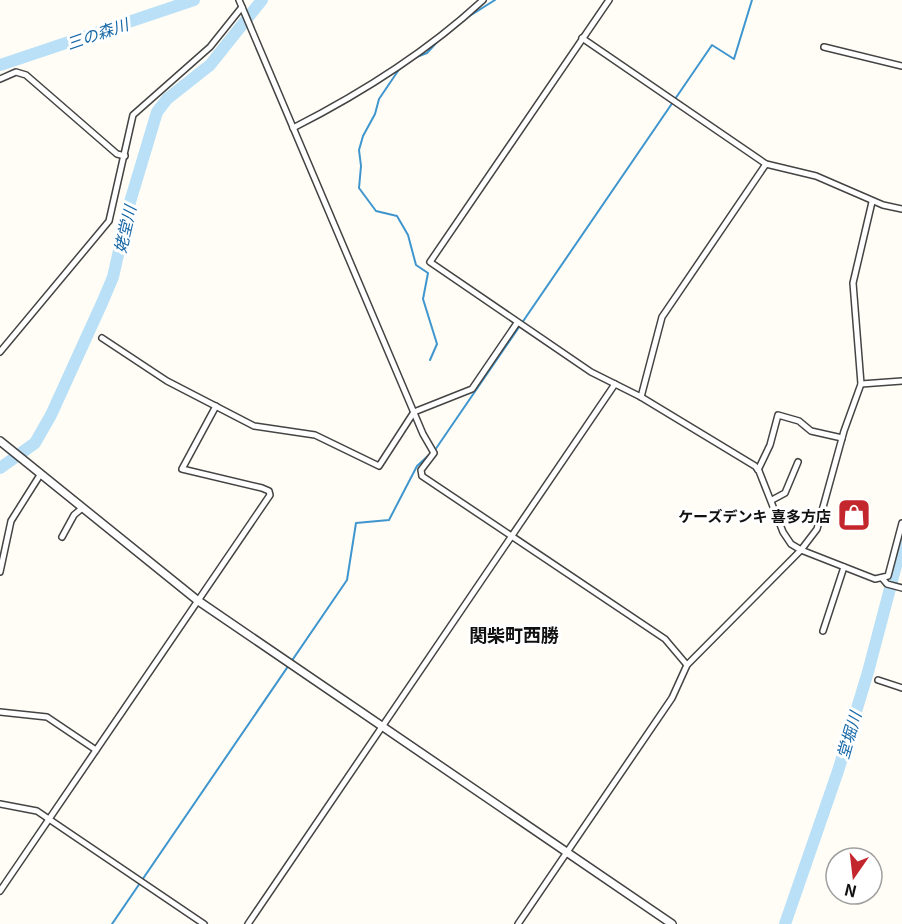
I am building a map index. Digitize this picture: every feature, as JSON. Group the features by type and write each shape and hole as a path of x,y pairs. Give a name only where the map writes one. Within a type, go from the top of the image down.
{"street":[{"path":"239,0 426,440 434,453 421,470 422,476 665,639 687,664"},
{"path":"293,128 350,98 457,22 483,0"},
{"path":"609,0 430,261 591,372 641,397 732,451 758,470 786,538 801,550 875,579 882,578 888,576 902,523"},
{"path":"0,352 109,221 133,115 210,48 243,9"},
{"path":"582,38 766,164 816,176 883,205 902,209"},
{"path":"824,47 902,66"},
{"path":"0,79 16,72 26,75 117,154 124,156"},
{"path":"641,397 662,317 766,164"},
{"path":"518,924 672,698 687,664 801,550 817,529 842,438 861,384 853,283 872,202"},
{"path":"102,338 167,381 254,426 315,435 380,466 414,412 472,389 517,323"},
{"path":"861,384 902,381"},
{"path":"248,924 615,384"},
{"path":"0,891 270,495 269,491 262,488 182,469 216,406"},
{"path":"758,470 770,445 778,415 799,421 811,431 842,438"},
{"path":"0,441 197,600 672,924"},
{"path":"772,500 785,493 798,462"},
{"path":"0,572 11,521 40,475"},
{"path":"62,537 74,515 81,508"},
{"path":"823,631 844,567"},
{"path":"882,578 887,584 902,588"},
{"path":"878,680 902,688"},
{"path":"0,712 47,717 96,750"},
{"path":"0,804 31,809 49,819 204,924"}],"waterway":[{"name":"三の森川","path":"0,65 194,0"},
{"name":"姥堂川","path":"0,468 35,443 51,415 102,303 113,277 130,202 157,112 167,99 210,65 262,0"},
{"path":"468,17 495,0"},
{"path":"435,450 712,45 734,59 752,0"},
{"path":"414,58 427,53 438,41"},
{"path":"400,68 379,99 375,114 363,136 359,150 361,166 359,188 376,211 397,216 408,235 416,265 428,273 423,299 437,344 430,360"},
{"path":"112,924 347,580 356,523 389,520 417,466 430,454"},
{"name":"堂堀川","path":"785,924 838,771 868,672 902,543"}],"place":[{"name":"ケーズデンキ 喜多方店","path":"854,515"}],"district":[{"name":"関柴町西勝","path":"514,634"}]}
